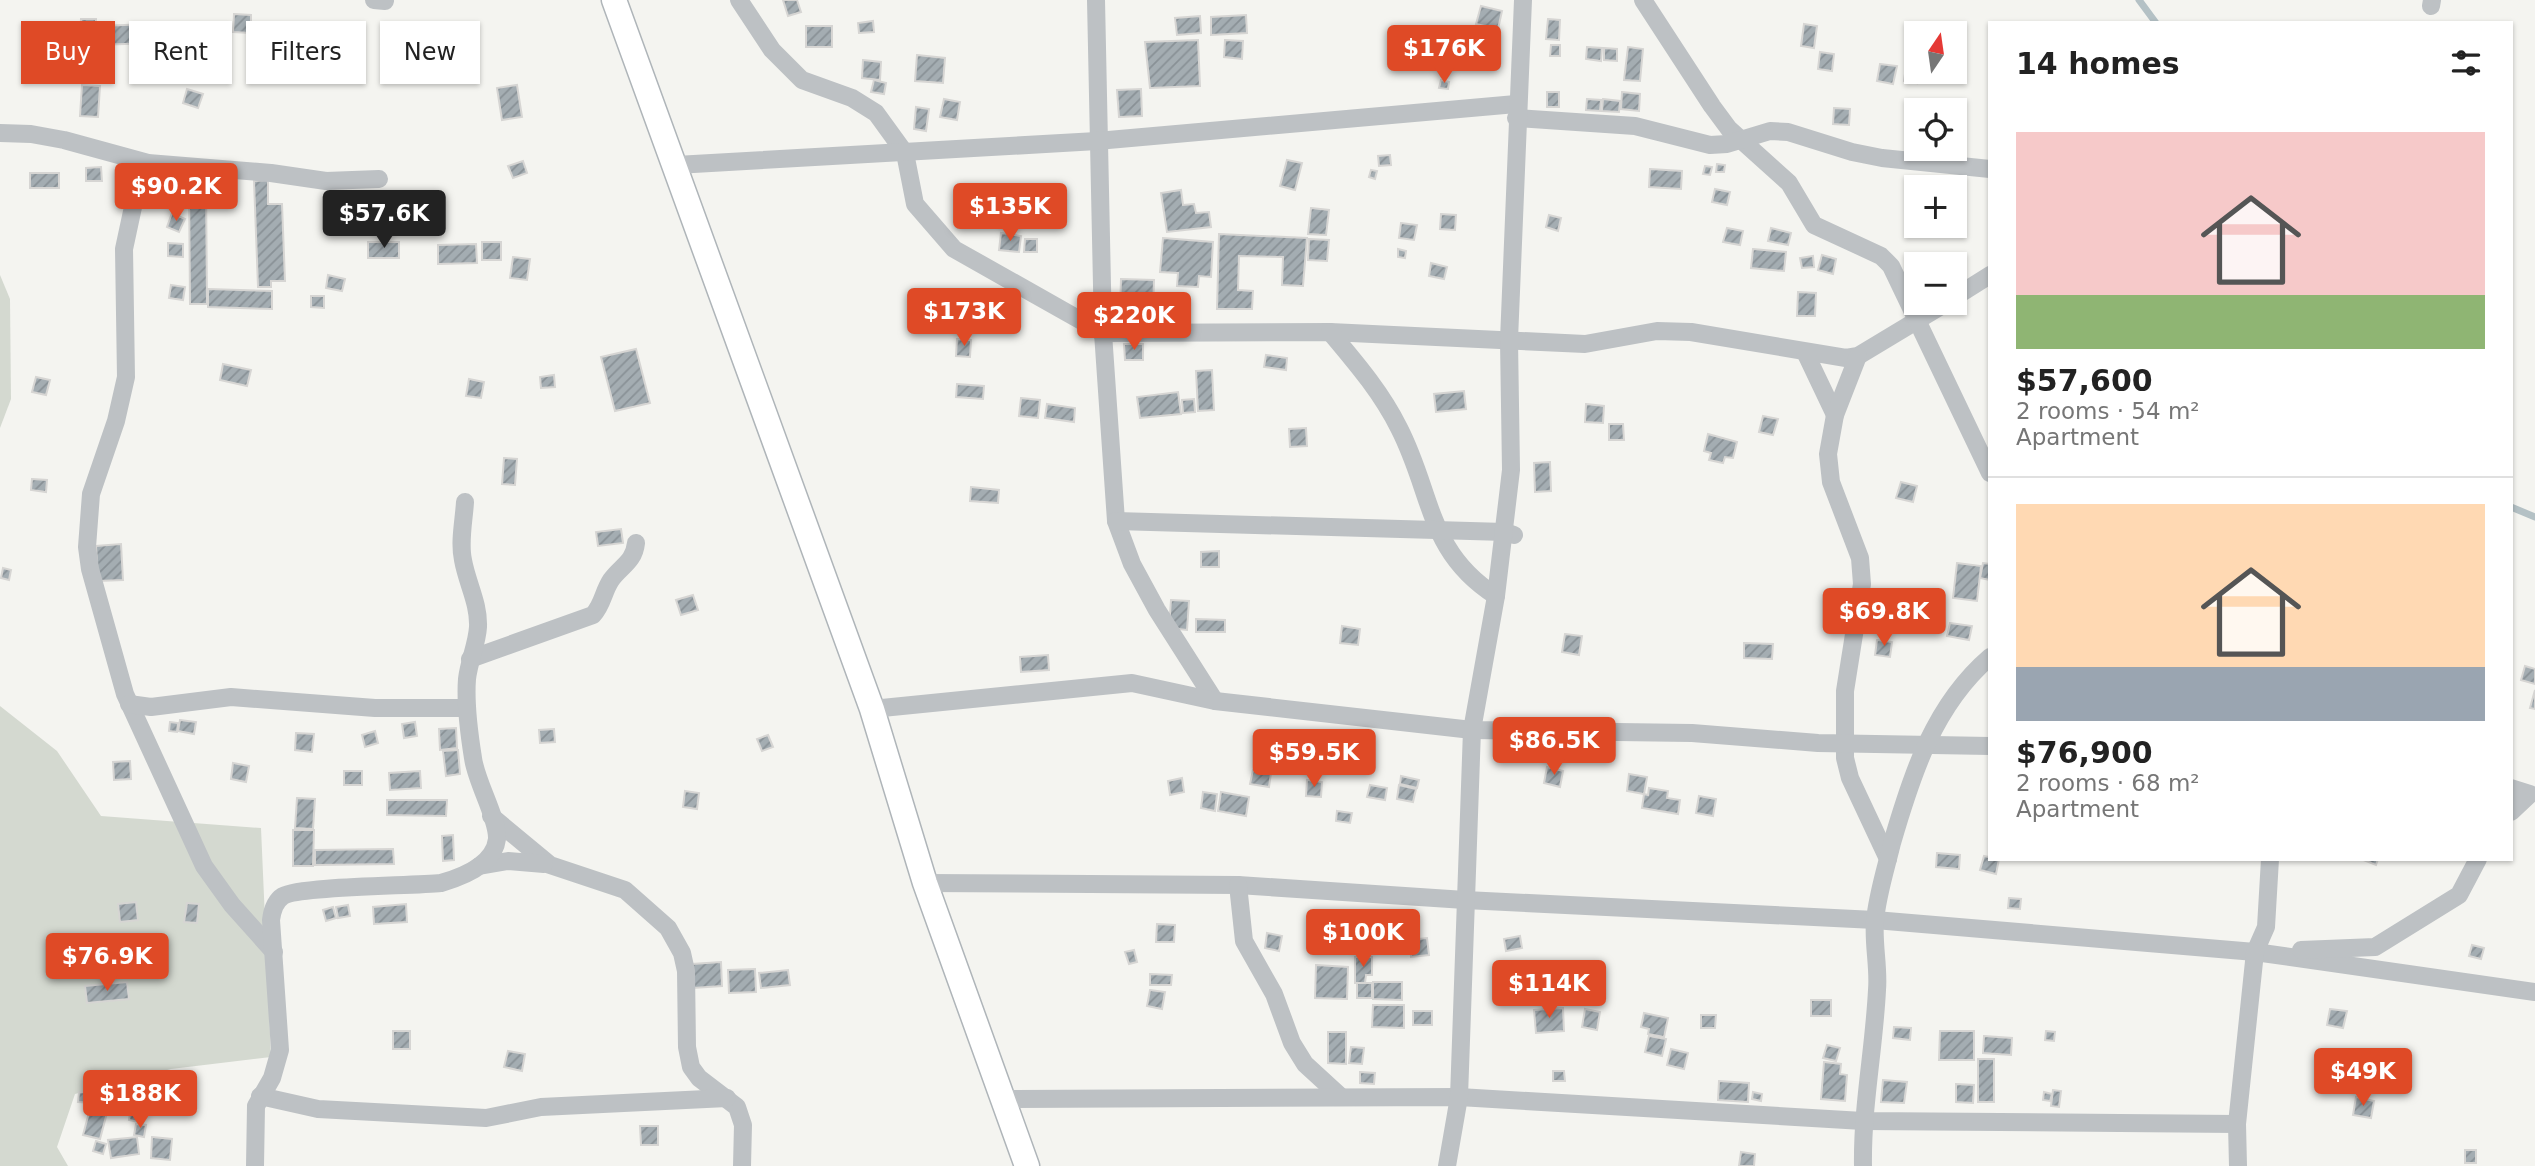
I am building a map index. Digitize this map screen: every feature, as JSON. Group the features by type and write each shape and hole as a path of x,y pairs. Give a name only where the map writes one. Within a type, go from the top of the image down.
{"main road":[{"path":"614,0 872,709 925,883 1027,1166"}],"street":[{"path":"739,0 772,50 802,80 852,98 876,113 905,153 915,204 954,250 1103,333 1330,332 1585,344 1657,331 1691,332 1831,357 1858,356 1927,315"},
{"path":"1096,0 1103,333 1116,521 1132,564 1157,610 1215,701"},
{"path":"1447,1166 1459,1097 1472,730 1510,534 1509,340 1516,111 1523,0"},
{"path":"1643,0 1712,106 1741,139 1789,183 1814,225 1881,256 1891,266 1988,469"},
{"path":"676,165 1097,141 1516,111 1635,126 1710,145 1770,131 1788,132 1872,156 1988,169"},
{"path":"0,133 31,134 64,140 148,163 271,173 326,181 379,179"},
{"path":"148,163 133,207 124,250 126,377 116,421 101,457 91,494 87,547 108,638 129,704 179,807 204,866 232,905 274,952"},
{"path":"1967,290 1988,276"},
{"path":"1330,332 1381,394 1401,430 1417,469 1436,530 1462,569 1476,583 1496,596"},
{"path":"1805,352 1835,415"},
{"path":"1858,356 1835,415 1828,454 1831,482 1860,558 1862,583 1845,691 1845,744 1850,778 1888,859"},
{"path":"255,1166 258,1144 254,1120 260,1096 272,1078 280,1050 273,910 284,896 310,891 441,883 461,877 489,857 497,838 473,761 467,708 470,659 478,629 474,597 462,557 465,502"},
{"path":"1116,521 1510,534"},
{"path":"470,659 564,628 593,615 601,606 611,580 635,554 636,543"},
{"path":"1863,1166 1863,1121 1877,989 1875,920 1888,859 1914,768 1926,744 1951,697 1988,659"},
{"path":"872,709 1132,683 1215,701 1472,730 1692,733 1845,744 1988,746"},
{"path":"129,704 151,707 231,697 375,708 467,708"},
{"path":"2513,789 2530,794 2513,810"},
{"path":"491,816 550,865"},
{"path":"479,866 508,860 550,865 625,890 668,928 682,953 686,971 687,1047 691,1067 699,1077 737,1107 743,1125 742,1166"},
{"path":"2238,1166 2237,1125 2255,952 2266,927 2270,861"},
{"path":"2255,952 2375,947 2459,895 2477,861"},
{"path":"925,883 1238,884 1465,900 1875,920 2255,952 2535,992"},
{"path":"1238,884 1244,942 1274,994 1292,1043 1305,1064 1341,1097"},
{"path":"260,1096 318,1109 486,1118 541,1107 727,1098"},
{"path":"1003,1099 1459,1097 1863,1121 2237,1125"}],"shaded area":[{"path":"0,275 10,299 11,399 0,428"},
{"path":"0,706 57,751 101,816 261,828 271,1057 171,1069 75,1094 57,1147 68,1166 0,1166"}],"building":[{"path":"783,0 797,0 801,12 788,16"},
{"path":"1481,6 1502,11 1498,29 1476,24"},
{"path":"234,14 251,15 251,21 246,21 246,33 233,32"},
{"path":"1246,15 1247,33 1211,35 1211,17"},
{"path":"1200,16 1201,33 1177,35 1175,18"},
{"path":"1548,19 1560,20 1559,40 1546,39"},
{"path":"873,21 874,32 859,33 858,23"},
{"path":"1804,24 1817,26 1814,48 1801,46"},
{"path":"115,25 129,25 129,44 115,44"},
{"path":"806,26 832,26 832,47 806,47"},
{"path":"1198,40 1200,86 1150,88 1145,42"},
{"path":"1225,40 1243,41 1242,59 1224,57"},
{"path":"1461,42 1476,44 1473,60 1458,57"},
{"path":"1551,45 1560,45 1560,56 1550,56"},
{"path":"1587,47 1602,48 1601,61 1586,59"},
{"path":"1628,47 1643,49 1640,81 1624,80"},
{"path":"1604,48 1617,49 1617,61 1604,60"},
{"path":"1820,52 1834,54 1832,71 1818,69"},
{"path":"917,55 945,58 943,83 915,81"},
{"path":"863,60 881,62 880,80 862,78"},
{"path":"1880,64 1897,66 1893,84 1877,81"},
{"path":"874,80 886,83 884,94 871,92"},
{"path":"1441,80 1449,82 1448,89 1439,88"},
{"path":"82,85 100,86 98,117 80,116"},
{"path":"517,85 522,117 502,120 497,88"},
{"path":"187,89 203,94 198,108 183,103"},
{"path":"1141,89 1142,116 1119,117 1117,90"},
{"path":"1547,92 1559,92 1559,107 1547,107"},
{"path":"1622,92 1640,94 1639,111 1621,109"},
{"path":"944,99 960,102 957,120 940,117"},
{"path":"1587,99 1601,100 1600,111 1586,110"},
{"path":"1603,99 1620,101 1619,112 1602,111"},
{"path":"916,107 929,109 926,131 914,129"},
{"path":"1834,108 1850,109 1849,125 1833,124"},
{"path":"1390,155 1391,165 1379,166 1378,156"},
{"path":"1287,160 1302,163 1295,190 1280,186"},
{"path":"523,161 527,173 513,178 508,166"},
{"path":"1717,164 1725,165 1724,172 1716,172"},
{"path":"1705,166 1712,167 1710,175 1703,174"},
{"path":"101,167 102,181 86,181 86,168"},
{"path":"1650,169 1682,171 1681,189 1649,187"},
{"path":"1371,170 1377,171 1375,179 1369,177"},
{"path":"30,173 59,173 59,188 30,188"},
{"path":"268,180 268,204 282,204 285,281 271,281 271,287 258,287 254,181"},
{"path":"189,181 206,181 207,304 190,304"},
{"path":"1715,189 1730,192 1727,205 1712,202"},
{"path":"1181,190 1183,205 1194,204 1196,213 1209,212 1211,227 1167,232 1161,193"},
{"path":"1000,208 1018,210 1016,224 999,223"},
{"path":"1311,208 1329,210 1326,235 1308,234"},
{"path":"172,213 185,219 179,232 167,227"},
{"path":"1441,214 1456,215 1455,230 1440,229"},
{"path":"1549,215 1561,218 1558,231 1546,227"},
{"path":"368,217 396,219 395,234 367,232"},
{"path":"1401,223 1417,225 1414,240 1399,238"},
{"path":"1727,228 1743,231 1740,245 1723,242"},
{"path":"1771,228 1791,233 1788,245 1768,241"},
{"path":"1001,233 1021,236 1019,252 999,250"},
{"path":"1219,234 1307,238 1303,286 1282,285 1283,257 1239,256 1238,290 1253,291 1252,309 1217,309"},
{"path":"1163,238 1213,242 1211,277 1199,276 1198,287 1177,286 1178,273 1160,272"},
{"path":"1025,239 1037,239 1037,252 1024,252"},
{"path":"1309,239 1329,240 1327,261 1308,260"},
{"path":"368,242 399,242 399,258 368,258"},
{"path":"482,242 501,242 501,260 482,260"},
{"path":"168,243 183,244 183,257 168,256"},
{"path":"476,244 477,263 438,264 438,245"},
{"path":"1398,249 1406,251 1405,258 1398,257"},
{"path":"1753,249 1786,252 1784,271 1751,268"},
{"path":"1822,255 1836,259 1833,274 1818,270"},
{"path":"1813,256 1814,267 1802,268 1800,258"},
{"path":"513,257 530,259 527,280 510,278"},
{"path":"1431,263 1447,267 1444,279 1429,276"},
{"path":"328,275 345,279 342,291 326,288"},
{"path":"1121,279 1154,280 1153,311 1120,310"},
{"path":"171,285 185,287 183,300 169,298"},
{"path":"208,289 272,291 272,309 208,307"},
{"path":"1798,292 1816,293 1815,316 1797,316"},
{"path":"311,296 324,296 324,308 311,307"},
{"path":"957,339 971,340 970,357 956,356"},
{"path":"1124,344 1143,344 1143,360 1125,360"},
{"path":"636,349 650,403 615,411 601,357"},
{"path":"1266,355 1287,358 1286,370 1264,367"},
{"path":"223,364 251,370 247,386 220,380"},
{"path":"1212,370 1214,410 1198,411 1196,371"},
{"path":"554,375 555,387 541,388 540,377"},
{"path":"36,377 50,380 46,395 32,392"},
{"path":"469,379 484,382 481,398 466,396"},
{"path":"957,384 984,386 983,399 956,397"},
{"path":"1464,391 1466,409 1436,412 1434,394"},
{"path":"1178,392 1181,414 1140,418 1137,397"},
{"path":"1021,398 1040,400 1038,418 1019,416"},
{"path":"1194,399 1195,412 1183,413 1182,400"},
{"path":"1047,404 1075,408 1074,422 1045,418"},
{"path":"1586,404 1604,406 1603,423 1585,422"},
{"path":"1763,416 1778,419 1773,435 1759,432"},
{"path":"1609,424 1623,424 1624,440 1609,440"},
{"path":"1306,428 1307,446 1290,447 1289,429"},
{"path":"1708,434 1737,442 1733,458 1725,457 1723,463 1709,460 1711,453 1704,451"},
{"path":"504,458 517,459 515,485 502,484"},
{"path":"1550,462 1551,491 1535,492 1534,463"},
{"path":"32,479 47,480 46,492 31,490"},
{"path":"1901,482 1917,486 1913,502 1896,498"},
{"path":"971,487 999,490 998,503 970,501"},
{"path":"621,529 623,543 598,546 596,532"},
{"path":"121,544 123,580 98,581 96,546"},
{"path":"1219,551 1219,567 1201,567 1201,552"},
{"path":"1957,563 1981,566 1977,601 1953,598"},
{"path":"1983,563 1988,564 1988,580 1980,578"},
{"path":"3,568 11,570 9,580 1,578"},
{"path":"693,595 698,610 681,615 676,600"},
{"path":"1171,600 1189,601 1187,630 1169,628"},
{"path":"1196,619 1225,620 1225,632 1196,632"},
{"path":"1950,623 1972,626 1969,640 1947,636"},
{"path":"1342,626 1360,629 1358,645 1340,643"},
{"path":"1565,634 1582,636 1579,655 1562,652"},
{"path":"1877,640 1892,642 1890,657 1875,655"},
{"path":"1744,643 1773,644 1772,659 1744,658"},
{"path":"1048,655 1049,670 1021,672 1020,657"},
{"path":"2525,666 2535,669 2535,684 2521,680"},
{"path":"2535,690 2535,709 2530,708"},
{"path":"180,720 196,722 194,734 178,731"},
{"path":"170,722 178,723 177,732 169,731"},
{"path":"415,722 417,736 404,738 402,724"},
{"path":"456,728 457,748 440,750 439,729"},
{"path":"554,729 555,742 540,743 539,730"},
{"path":"375,731 378,743 365,747 362,735"},
{"path":"296,733 314,734 312,752 295,750"},
{"path":"768,735 773,747 762,751 757,739"},
{"path":"458,750 460,774 446,776 443,751"},
{"path":"130,761 131,779 114,780 113,762"},
{"path":"233,763 249,766 246,782 231,779"},
{"path":"1547,767 1563,771 1560,787 1544,783"},
{"path":"1253,770 1271,773 1269,787 1250,784"},
{"path":"344,771 362,771 362,785 344,785"},
{"path":"420,771 421,788 390,790 389,773"},
{"path":"1629,774 1647,777 1644,794 1627,791"},
{"path":"1401,776 1419,780 1417,788 1400,784"},
{"path":"1182,778 1184,792 1170,795 1168,781"},
{"path":"1307,780 1322,782 1321,797 1306,796"},
{"path":"1370,785 1387,788 1385,800 1367,797"},
{"path":"1399,785 1416,789 1413,802 1397,799"},
{"path":"1649,788 1668,791 1667,798 1680,800 1678,814 1642,808 1644,794 1648,795"},
{"path":"685,791 699,793 697,809 683,807"},
{"path":"1203,792 1217,794 1215,811 1201,808"},
{"path":"1221,792 1249,797 1246,816 1218,811"},
{"path":"1699,796 1716,799 1713,816 1696,813"},
{"path":"297,798 315,799 313,829 295,828"},
{"path":"387,800 447,800 446,816 387,815"},
{"path":"1337,811 1352,813 1350,823 1336,821"},
{"path":"293,830 314,830 313,866 293,866"},
{"path":"453,835 454,860 443,861 442,836"},
{"path":"393,849 394,864 315,865 315,850"},
{"path":"1937,853 1960,855 1959,869 1936,867"},
{"path":"1984,856 1988,857 1988,861 1999,861 1996,874 1980,870"},
{"path":"2009,898 2021,899 2020,909 2008,908"},
{"path":"136,902 138,920 120,922 118,904"},
{"path":"187,903 199,904 197,923 184,922"},
{"path":"406,904 407,922 374,924 373,907"},
{"path":"348,905 350,916 338,918 336,907"},
{"path":"333,907 336,918 326,921 323,910"},
{"path":"1157,924 1175,925 1174,942 1156,942"},
{"path":"1267,933 1282,936 1279,951 1265,948"},
{"path":"1520,936 1522,948 1506,951 1504,939"},
{"path":"1427,938 1429,955 1411,957 1410,940"},
{"path":"2472,945 2484,948 2481,959 2469,956"},
{"path":"1134,950 1137,962 1129,964 1125,952"},
{"path":"1355,957 1372,957 1372,975 1366,975 1365,983 1355,983"},
{"path":"721,962 722,986 693,988 692,964"},
{"path":"1316,965 1348,967 1347,999 1315,998"},
{"path":"755,969 756,992 729,993 728,970"},
{"path":"788,970 790,985 761,988 759,973"},
{"path":"1150,974 1172,975 1171,985 1150,985"},
{"path":"127,982 129,999 87,1003 85,986"},
{"path":"1373,982 1402,982 1402,1000 1373,999"},
{"path":"1357,983 1372,983 1372,998 1357,998"},
{"path":"1150,990 1165,992 1162,1009 1147,1006"},
{"path":"1811,1000 1831,1000 1831,1016 1811,1016"},
{"path":"1373,1005 1404,1005 1404,1028 1372,1027"},
{"path":"1563,1008 1564,1031 1536,1033 1534,1010"},
{"path":"1585,1009 1600,1012 1597,1030 1582,1027"},
{"path":"2330,1009 2347,1011 2343,1028 2327,1025"},
{"path":"1413,1011 1432,1011 1432,1025 1413,1025"},
{"path":"1644,1013 1668,1018 1664,1037 1648,1034 1649,1029 1641,1027"},
{"path":"1701,1015 1716,1015 1715,1028 1701,1028"},
{"path":"1894,1027 1911,1028 1910,1040 1893,1038"},
{"path":"393,1031 410,1031 410,1049 393,1049"},
{"path":"1940,1031 1974,1031 1974,1060 1939,1060"},
{"path":"2046,1031 2055,1032 2054,1041 2045,1040"},
{"path":"1328,1032 1346,1032 1346,1064 1328,1063"},
{"path":"1649,1036 1666,1039 1662,1056 1645,1052"},
{"path":"1984,1036 2012,1038 2011,1055 1983,1053"},
{"path":"1827,1045 1840,1048 1836,1061 1823,1058"},
{"path":"1351,1047 1364,1048 1362,1064 1349,1063"},
{"path":"1671,1049 1688,1053 1684,1069 1667,1065"},
{"path":"508,1051 525,1054 522,1071 504,1067"},
{"path":"1978,1059 1994,1059 1994,1102 1978,1102"},
{"path":"1824,1062 1841,1064 1840,1074 1847,1075 1845,1101 1821,1099"},
{"path":"1553,1071 1564,1071 1565,1081 1553,1081"},
{"path":"1360,1072 1375,1073 1374,1084 1360,1083"},
{"path":"1883,1080 1907,1082 1904,1103 1881,1102"},
{"path":"1719,1081 1749,1083 1748,1102 1718,1100"},
{"path":"1956,1084 1974,1085 1973,1103 1956,1102"},
{"path":"2053,1090 2061,1091 2059,1107 2051,1106"},
{"path":"79,1092 94,1093 94,1103 78,1102"},
{"path":"1753,1092 1762,1094 1761,1101 1752,1099"},
{"path":"2044,1092 2052,1094 2050,1101 2043,1100"},
{"path":"157,1097 181,1101 180,1112 155,1108"},
{"path":"2356,1097 2374,1101 2371,1118 2353,1115"},
{"path":"91,1105 108,1109 100,1139 83,1135"},
{"path":"131,1106 146,1108 143,1123 129,1120"},
{"path":"136,1124 146,1125 144,1137 134,1135"},
{"path":"640,1126 658,1126 658,1145 641,1145"},
{"path":"137,1137 139,1154 111,1158 108,1140"},
{"path":"152,1137 172,1139 170,1160 151,1158"},
{"path":"96,1141 106,1144 103,1154 93,1151"},
{"path":"2465,1150 2476,1150 2476,1163 2465,1163"},
{"path":"1741,1152 1755,1154 1754,1166 1739,1166"}],"waterway":[{"path":"2139,0 2155,21"},
{"path":"2513,508 2535,517"}]}
